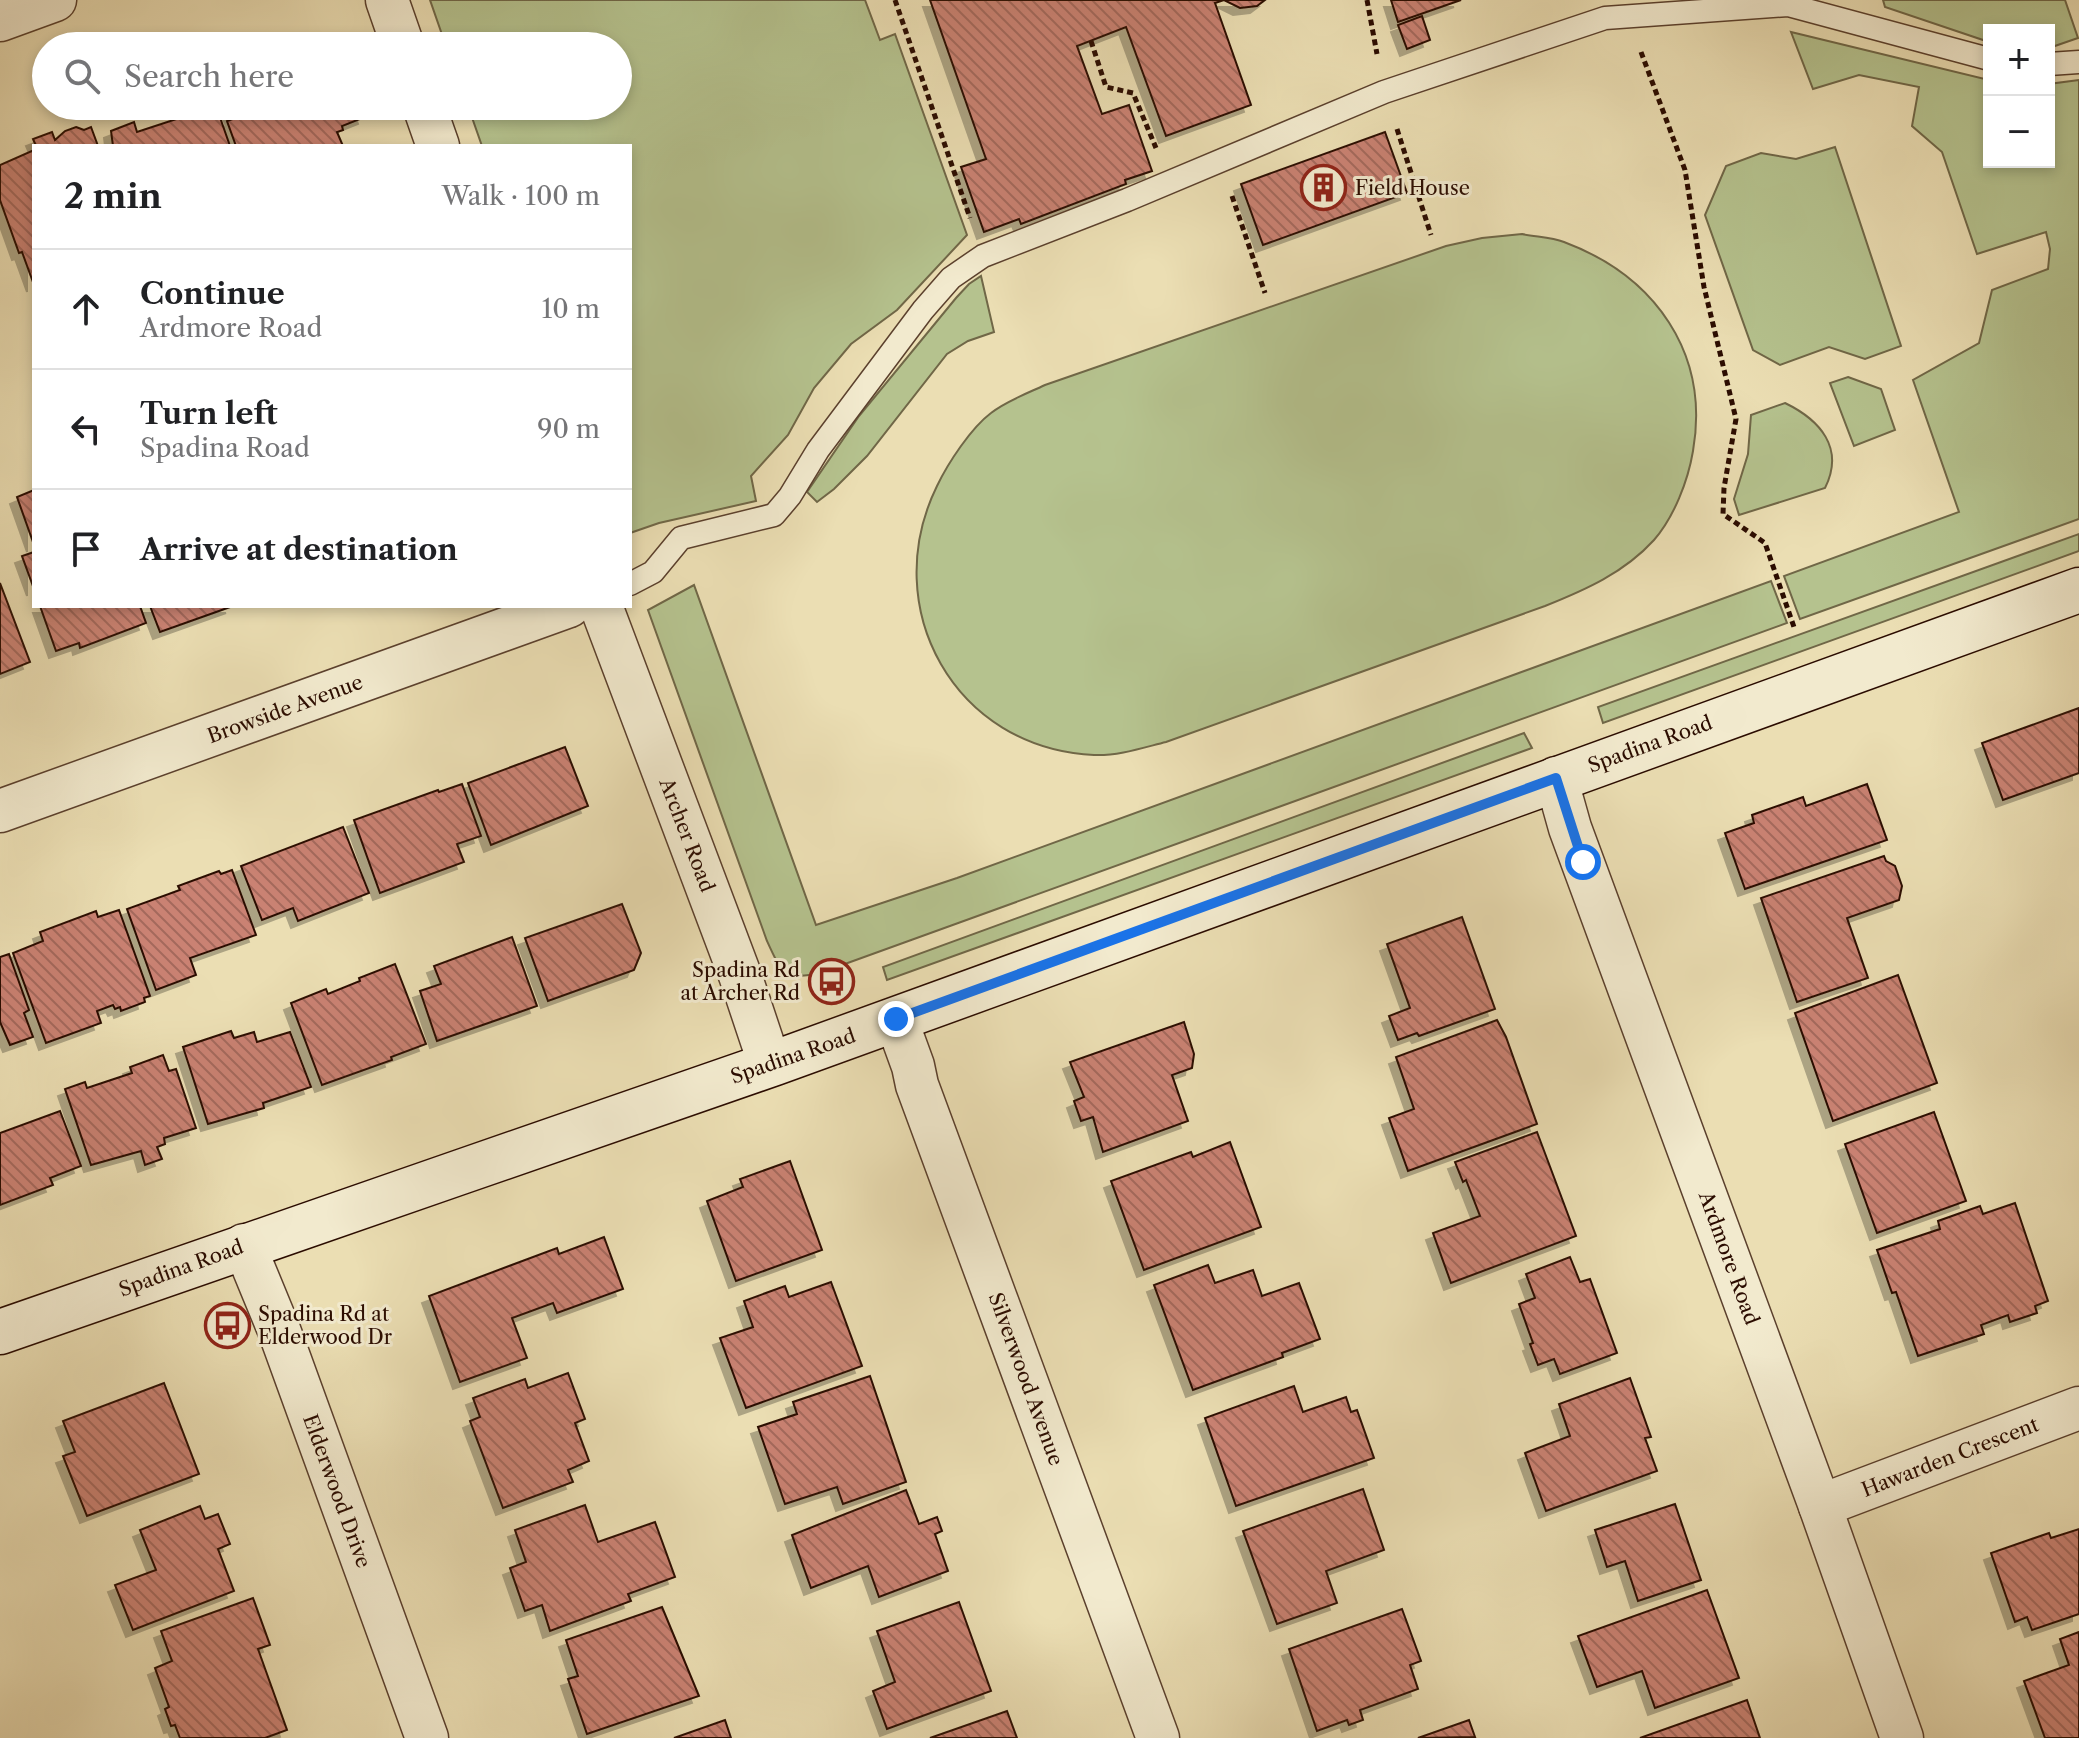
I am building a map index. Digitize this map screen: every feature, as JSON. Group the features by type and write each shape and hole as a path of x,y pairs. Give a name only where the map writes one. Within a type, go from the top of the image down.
{"street":[{"path":"0,20 55,0"},
{"path":"387,0 398,32"},
{"path":"429,120 437,144"},
{"name":"Spadina Road","path":"0,1332 770,1065 2079,590"},
{"name":"Browside Avenue","path":"0,811 563,608"},
{"name":"Archer Road","path":"602,608 740,975 770,1065"},
{"name":"Ardmore Road","path":"1556,778 1570,828 1820,1506 1902,1738"},
{"name":"Silverwood Avenue","path":"896,1019 917,1085 1158,1738"},
{"name":"Elderwood Drive","path":"244,1245 279,1330 427,1738"},
{"name":"Hawarden Crescent","path":"1820,1506 2079,1408"}],"lane":[{"path":"632,583 653,572 681,538 774,515 790,496 818,450 923,310 951,278 983,256 1127,200 1384,92 1605,18 1788,5 1983,57"},
{"path":"2055,64 2079,62"}],"path":[{"path":"895,0 983,256"},
{"path":"1367,0 1384,92"},
{"path":"1091,41 1106,87 1133,93 1152,134"},
{"path":"1639,45 1685,170 1704,287 1736,419 1724,488 1723,514 1765,543 1795,630"},
{"path":"1396,127 1431,235"},
{"path":"1229,186 1265,293"}],"green space":[{"path":"430,0 865,0 880,40 895,34 967,235 897,310 851,344 814,388 788,435 751,476 756,501 659,523 632,532 632,144 481,144 473,120 632,120 632,32 441,32"},
{"path":"1883,0 2065,0 2078,38 2055,46 2055,24 1983,24 1983,40 1885,7"},
{"path":"1791,32 1983,79 1983,168 2055,168 2055,83 2079,80 2079,519 1800,619 1784,576 1959,512 1913,380 1979,343 1992,290 2048,269 2050,249 2046,232 1977,254 1942,152 1912,126 1919,87 1859,75 1813,89"},
{"path":"1835,147 1901,346 1865,359 1829,347 1780,365 1753,350 1705,215 1726,166 1761,153 1796,159"},
{"path":"1522,234 1564,242 1625,275 1649,297 1669,322 1684,351 1693,382 1696,415 1691,462 1674,510 1642,552 1603,579 1545,606 1166,742 1130,751 1094,755 1045,747 1002,728 967,699 941,664 924,623 917,579 921,532 937,486 961,446 991,413 1045,385 1446,246"},
{"path":"981,276 994,332 968,341 947,354 867,456 817,502 807,492 859,416 956,298"},
{"path":"1848,377 1881,389 1895,430 1854,446 1830,383"},
{"path":"1785,403 1809,418 1826,437 1832,460 1825,488 1739,515 1734,499 1748,454 1751,415"},
{"path":"2079,534 2079,551 1603,723 1598,707"},
{"path":"1771,581 1787,623 820,973 799,976 781,967 767,941 648,610 694,585 816,925 957,878"},
{"path":"1524,733 1532,748 887,980 883,967"}],"building":[{"path":"930,0 1224,0 1215,3 1251,105 1166,136 1126,27 1077,46 1102,114 1129,105 1152,171 1021,224 1019,219 984,232 961,167 986,159"},
{"path":"1224,0 1265,0 1257,6 1240,8"},
{"path":"1391,0 1461,0 1398,22"},
{"path":"1422,16 1430,40 1407,49 1398,25"},
{"path":"173,120 221,120 229,144 113,144 111,131 134,122 137,132"},
{"path":"357,120 342,126 343,130 337,132 342,144 235,144 227,121"},
{"path":"91,127 97,144 35,144 33,139 52,132 55,140 65,131"},
{"name":"Field House","path":"1385,132 1407,193 1263,245 1241,184"},
{"path":"32,151 32,280 0,200 0,165"},
{"path":"32,491 32,539 17,497"},
{"path":"32,553 32,584 22,556"},
{"path":"0,583 30,662 0,674"},
{"path":"41,608 141,608 146,623 80,648 79,643 56,651"},
{"path":"151,608 227,608 160,632"},
{"path":"2079,708 2079,773 2003,800 1982,743"},
{"path":"565,747 588,806 491,845 468,783"},
{"path":"462,784 481,836 457,844 464,862 380,893 354,820"},
{"path":"1867,784 1887,840 1745,889 1725,833 1754,823 1752,815 1803,797 1806,806"},
{"path":"343,827 369,893 298,921 293,908 262,920 241,866"},
{"path":"1884,856 1895,866 1902,886 1899,900 1847,918 1868,978 1797,1002 1761,898"},
{"path":"232,870 256,935 190,958 196,975 156,990 127,909 180,890 178,886 219,871 221,874"},
{"path":"622,904 641,953 634,970 548,1001 525,938"},
{"path":"119,910 150,996 144,998 145,1002 121,1011 120,1007 115,1009 113,1005 97,1011 101,1023 46,1043 13,953 43,941 40,932 96,911 98,917"},
{"path":"1462,917 1495,1009 1419,1036 1417,1033 1398,1040 1389,1016 1410,1008 1387,944"},
{"path":"512,937 537,1006 437,1041 420,991 441,984 434,966"},
{"path":"9,954 29,1010 24,1013 33,1037 10,1045 0,1022 0,957"},
{"path":"395,964 426,1044 391,1057 392,1060 322,1085 291,1003 326,989 328,994"},
{"path":"1898,975 1937,1083 1833,1121 1795,1013"},
{"path":"1497,1020 1537,1124 1408,1171 1389,1118 1414,1109 1396,1057"},
{"path":"1184,1022 1194,1054 1192,1068 1172,1075 1188,1121 1103,1152 1093,1117 1081,1121 1074,1101 1084,1097 1070,1062"},
{"path":"231,1031 234,1038 254,1032 257,1042 290,1032 311,1087 263,1103 264,1108 208,1124 183,1047"},
{"path":"163,1055 169,1071 176,1069 196,1128 164,1138 165,1144 157,1147 162,1159 145,1165 141,1151 91,1165 65,1089 85,1082 87,1088 132,1073 130,1067"},
{"path":"60,1111 81,1166 50,1178 53,1185 0,1205 0,1133"},
{"path":"1934,1112 1966,1201 1877,1233 1845,1144"},
{"path":"1537,1132 1576,1236 1451,1283 1433,1233 1480,1216 1466,1180 1463,1182 1455,1162"},
{"path":"1230,1142 1261,1227 1144,1270 1111,1181 1191,1152 1193,1157"},
{"path":"790,1161 822,1250 736,1281 707,1201 743,1187 740,1179"},
{"path":"2015,1203 2048,1301 2035,1306 2037,1313 2010,1322 2008,1315 1981,1325 1984,1334 1918,1356 1896,1292 1892,1293 1877,1250 1940,1229 1938,1221 1980,1206 1983,1214"},
{"path":"604,1237 623,1289 557,1313 553,1303 512,1318 527,1358 460,1382 429,1296 557,1248 559,1254"},
{"path":"1570,1257 1580,1282 1590,1279 1617,1353 1560,1374 1554,1359 1538,1365 1519,1304 1535,1298 1526,1274"},
{"path":"1208,1265 1215,1283 1253,1270 1262,1296 1299,1283 1320,1339 1282,1353 1283,1357 1193,1390 1154,1285"},
{"path":"831,1282 862,1366 746,1408 720,1338 753,1327 744,1301 785,1286 789,1297"},
{"path":"568,1373 585,1419 575,1423 589,1461 568,1470 573,1482 503,1508 470,1421 480,1417 473,1398 525,1379 528,1388"},
{"path":"870,1376 906,1482 843,1504 837,1487 785,1504 758,1427 797,1414 793,1402"},
{"path":"1630,1378 1651,1437 1645,1438 1657,1471 1546,1511 1525,1453 1570,1436 1559,1404"},
{"path":"164,1383 199,1474 87,1516 63,1456 75,1452 63,1421"},
{"path":"1294,1386 1303,1412 1346,1397 1351,1412 1357,1410 1374,1458 1236,1506 1205,1418"},
{"path":"1363,1489 1384,1550 1326,1571 1337,1603 1277,1624 1243,1531"},
{"path":"906,1490 919,1524 937,1517 942,1531 935,1534 948,1571 879,1597 868,1566 811,1588 792,1535"},
{"path":"1675,1504 1701,1580 1638,1601 1625,1561 1607,1567 1595,1530"},
{"path":"585,1505 598,1542 655,1522 675,1577 628,1594 631,1601 550,1631 542,1605 525,1611 510,1568 526,1562 515,1530"},
{"path":"200,1506 205,1519 218,1514 230,1544 218,1549 234,1591 133,1630 115,1585 156,1570 140,1530"},
{"path":"2079,1529 2079,1614 2032,1630 2027,1617 2015,1622 1991,1553 2049,1533 2051,1538"},
{"path":"1707,1590 1739,1678 1655,1708 1642,1671 1597,1687 1578,1636"},
{"path":"253,1598 270,1645 258,1649 287,1730 265,1738 180,1738 175,1725 171,1726 165,1709 169,1707 155,1668 172,1661 161,1631"},
{"path":"959,1602 991,1691 887,1729 873,1691 895,1682 877,1631"},
{"path":"662,1607 699,1696 587,1734 568,1679 578,1676 566,1640"},
{"path":"1402,1609 1421,1661 1410,1665 1418,1689 1360,1710 1363,1720 1349,1725 1347,1720 1317,1731 1289,1649"},
{"path":"2079,1632 2079,1738 2045,1738 2024,1681 2069,1665 2060,1639"},
{"path":"1747,1700 1760,1738 1640,1738"},
{"path":"1007,1711 1017,1738 930,1738"},
{"path":"725,1720 731,1738 674,1738"},
{"path":"1469,1720 1475,1737 1418,1738"}],"place":[{"name":"Field House","path":"1324,188"},
{"name":"Spadina Rd at Archer Rd","path":"831,982"},
{"name":"Spadina Rd at Elderwood Dr","path":"227,1326"}],"route":[{"path":"896,1019 1556,778 1583,862"}]}
